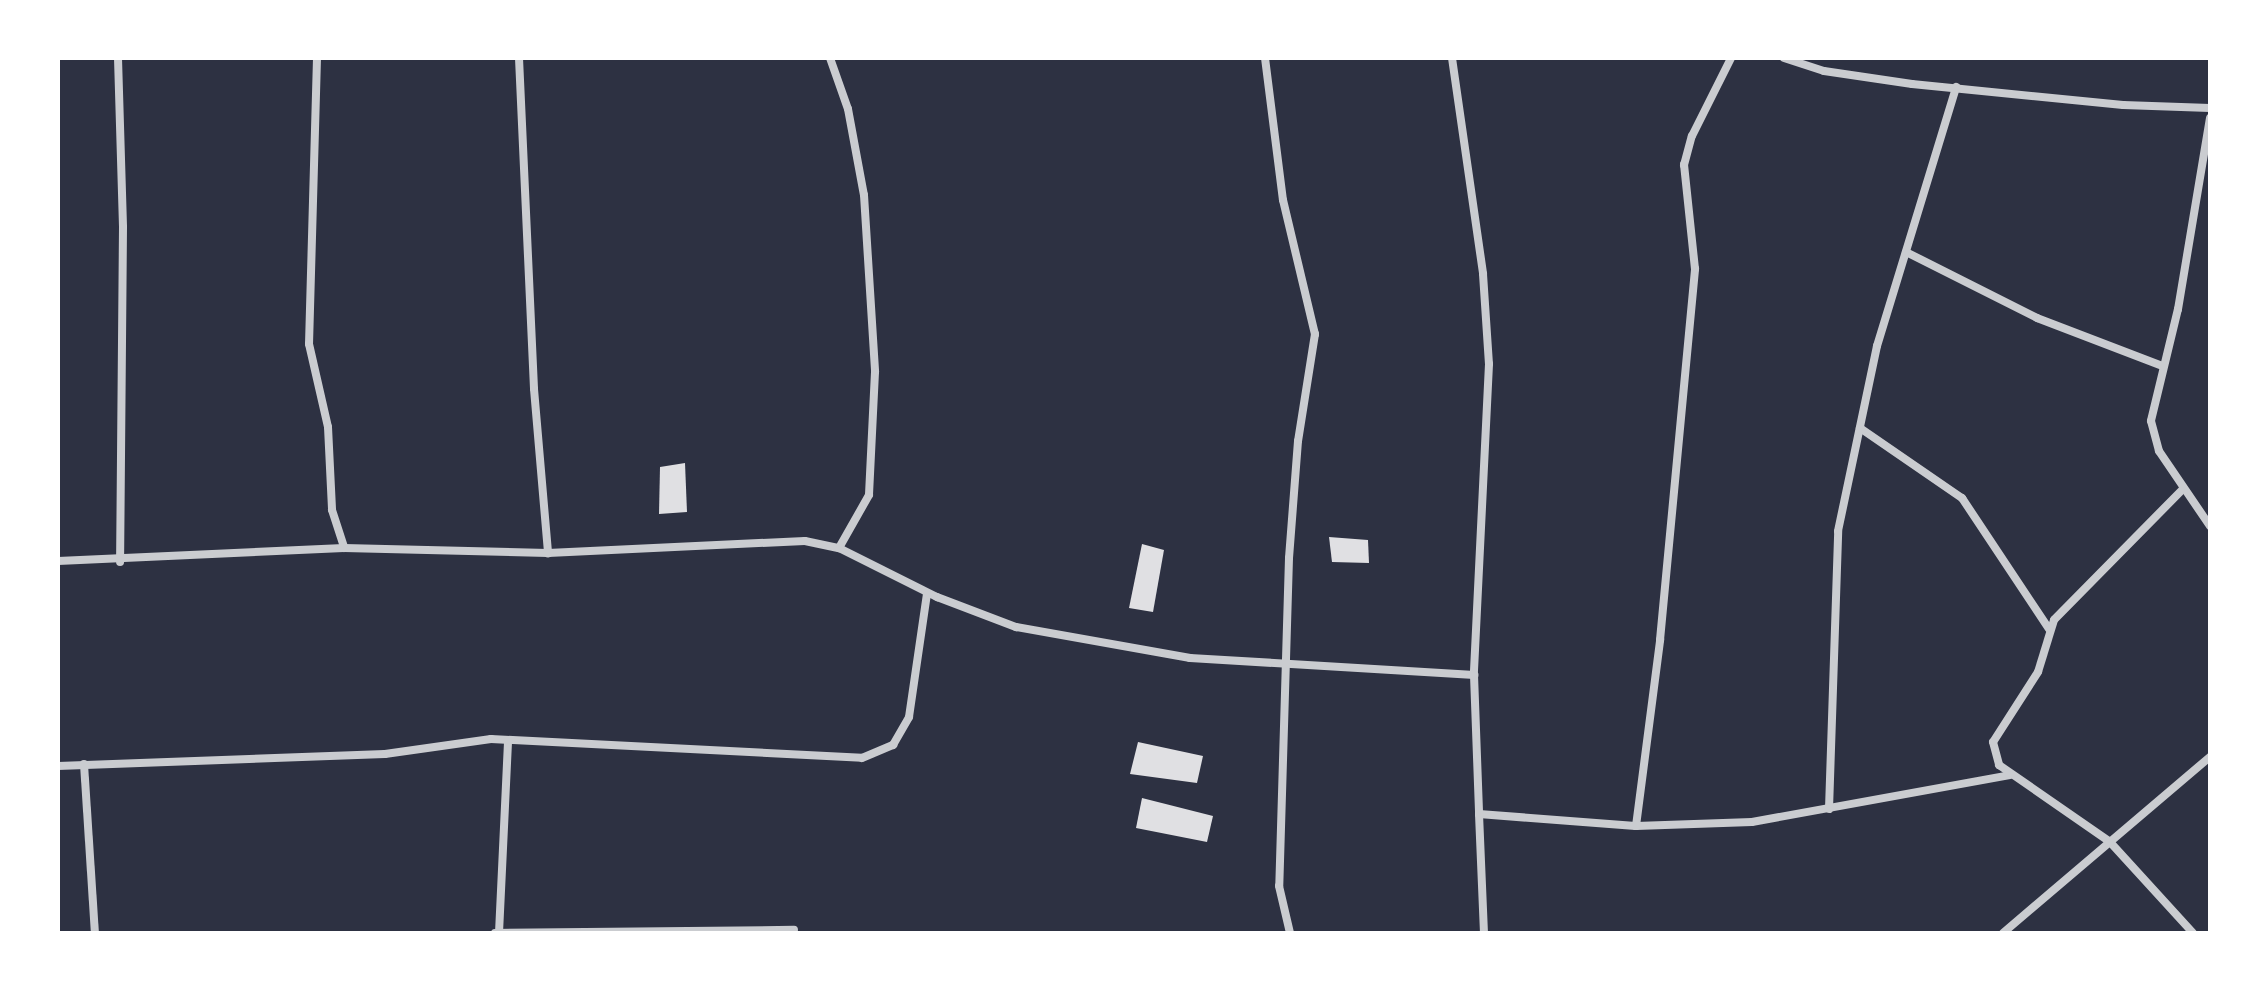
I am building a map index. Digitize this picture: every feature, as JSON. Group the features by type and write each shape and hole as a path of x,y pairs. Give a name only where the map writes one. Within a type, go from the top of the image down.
{"street":[{"path":"118,58 123,227 120,562"},
{"path":"317,58 309,344 328,427 332,510 344,548"},
{"path":"519,58 534,389 548,553"},
{"path":"830,58 848,109 864,195 875,372 869,495 839,548"},
{"path":"1265,58 1283,200 1315,334 1295,473 1290,665 1279,886 1290,933"},
{"path":"1452,58 1483,274 1489,364 1474,675 1484,933"},
{"path":"1636,826 1660,640 1695,269 1684,165 1692,136 1731,58"},
{"path":"1784,58 1824,71 1956,87 2123,105 2210,108"},
{"path":"1829,809 1834,574 1860,428 1906,252 1956,87"},
{"path":"2210,118 2178,309 2151,430 2182,490 2210,526"},
{"path":"1906,252 2037,318 2163,366"},
{"path":"1860,428 1962,498 2049,629"},
{"path":"2182,490 2049,629 2038,672 1993,742 1995,760 2010,775 2110,842 2193,933"},
{"path":"58,561 120,562 344,548 548,553 780,540 839,548 927,593 1016,627 1190,658 1474,675"},
{"path":"58,766 385,754 454,742 508,741 862,758 893,745 909,717 927,593"},
{"path":"508,741 498,933 794,930"},
{"path":"2003,933 2210,757"},
{"path":"84,764 95,933"},
{"path":"1479,814 1636,826 1752,822 2010,775"}],"building":[{"path":"685,463 687,512 659,514 660,467"},
{"path":"1329,537 1368,540 1369,563 1332,562"},
{"path":"1142,544 1164,550 1153,612 1129,608"},
{"path":"1138,742 1203,756 1197,783 1130,774"},
{"path":"1142,798 1213,816 1207,842 1136,828"}]}
